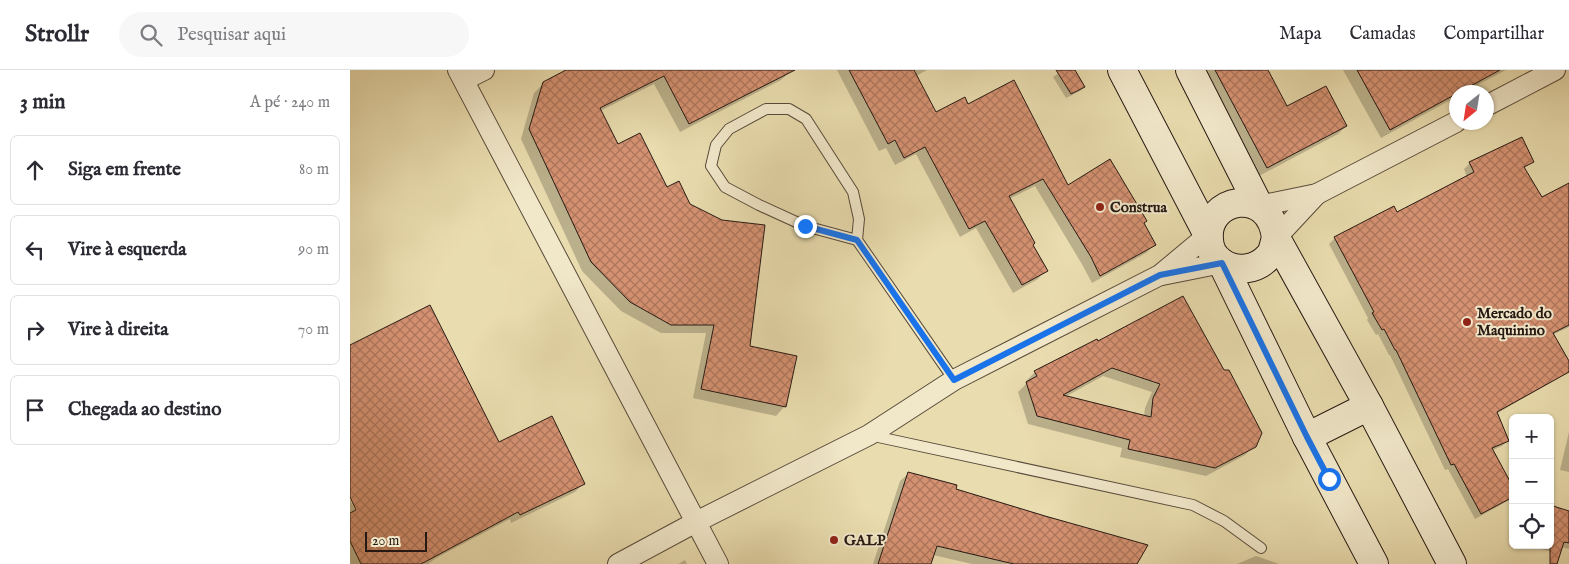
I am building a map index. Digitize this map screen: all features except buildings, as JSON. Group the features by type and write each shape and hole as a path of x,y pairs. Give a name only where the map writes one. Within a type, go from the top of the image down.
{"street":[{"path":"484,70 461,75 718,564"},
{"path":"1122,70 1208,235 1212,251 1222,263 1307,437 1374,564"},
{"path":"1190,70 1259,206 1272,220 1276,238 1369,406 1452,564"},
{"path":"1494,102 1555,70"},
{"path":"618,564 696,522 869,435 954,380 1160,275 1208,235 1212,221 1220,210 1232,204 1246,202 1259,206 1318,194 1449,126"},
{"path":"1160,275 1222,263 1239,270 1256,266 1270,255 1276,238 1318,194"},
{"path":"1307,437 1369,406"}],"lane":[{"path":"857,240 805,226 724,187 711,166 716,146 729,129 766,109 789,109 806,118 853,192 859,219 857,240 954,380"},
{"path":"869,435 1193,506 1224,521 1261,548"}],"place":[{"name":"Construa","path":"1100,207"},
{"name":"Mercado do Maquinino","path":"1467,322"},
{"name":"GALP","path":"834,540"}],"route":[{"path":"805,226 857,240 954,380 1160,275 1222,263 1329,479"}]}
